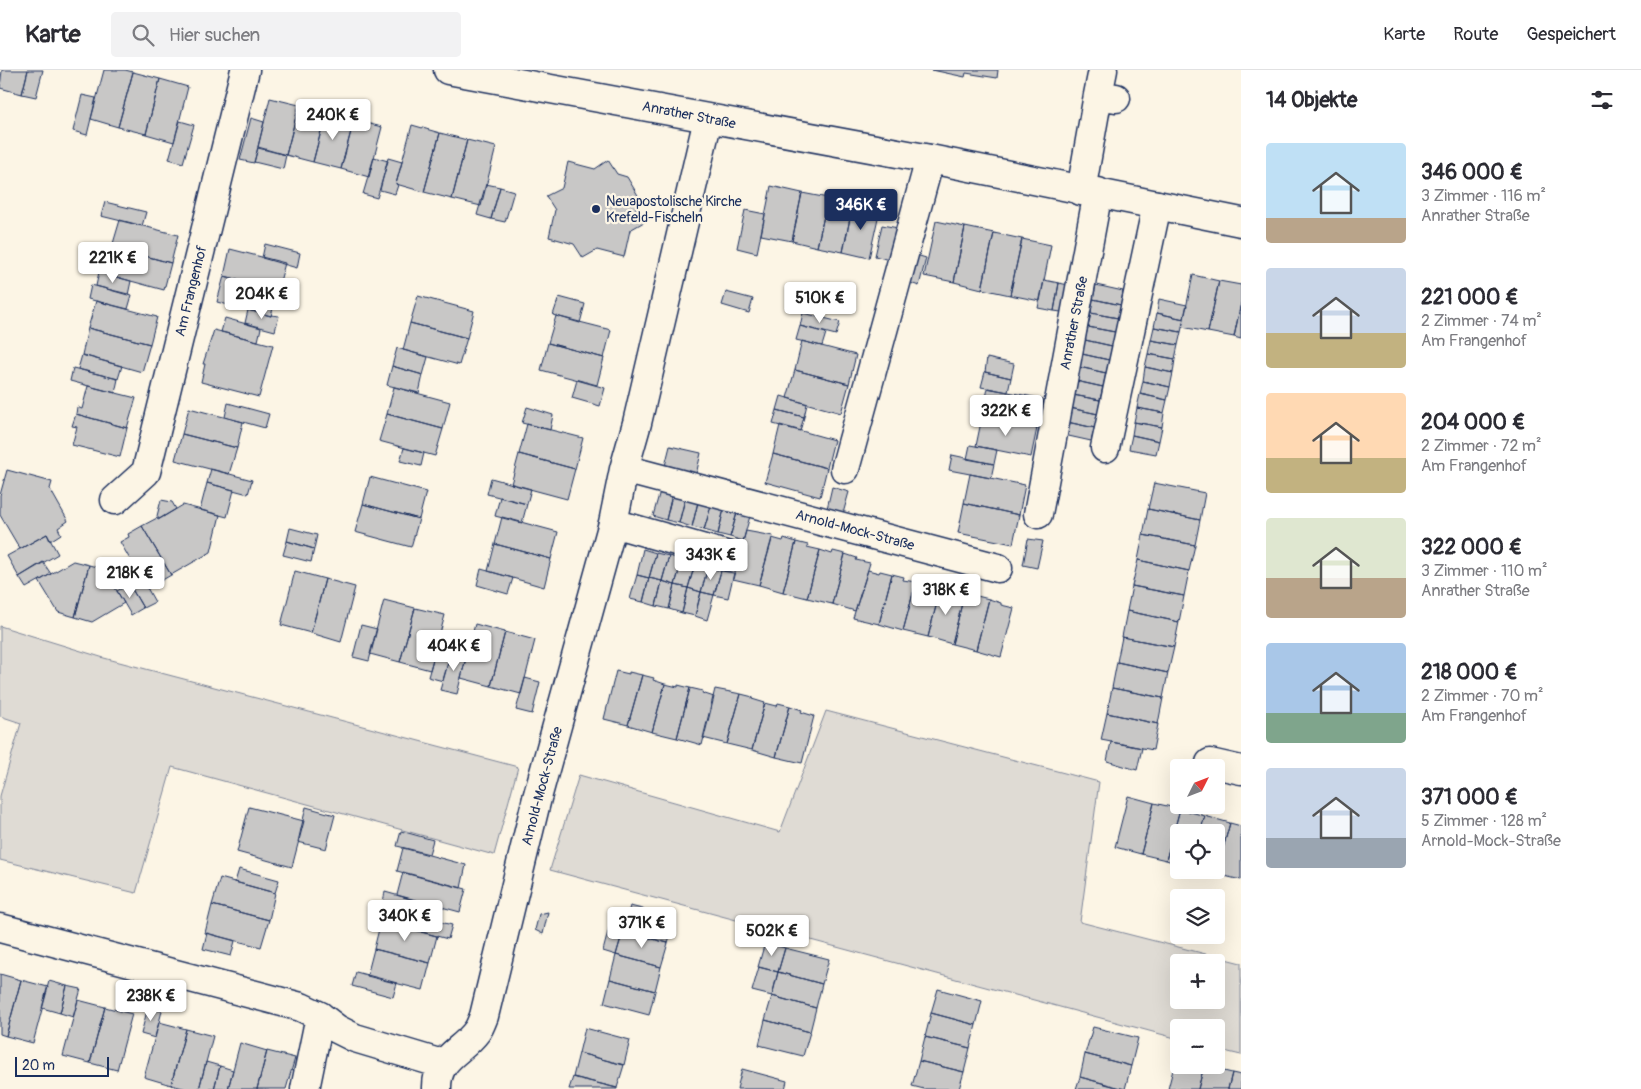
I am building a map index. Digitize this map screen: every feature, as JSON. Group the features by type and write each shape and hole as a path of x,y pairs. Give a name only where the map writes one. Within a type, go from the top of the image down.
{"street":[{"name":"Am Frangenhof","path":"115,500 146,472 245,70"},
{"name":"Anrather Straße","path":"448,70 930,159 1241,222"},
{"path":"1090,192 1106,88"},
{"name":"Arnold-Mock-Straße","path":"440,1077 477,1031 484,1016 537,798 613,523 624,469 637,423 708,119"},
{"path":"846,469 930,159"},
{"name":"Anrather Straße","path":"1038,514 1090,192"},
{"path":"1105,448 1157,205"},
{"name":"Arnold-Mock-Straße","path":"624,469 998,568"},
{"path":"613,523 729,556"},
{"path":"1225,766 1241,770"},
{"path":"0,928 302,1007 355,1038 440,1077"},
{"path":"305,1089 320,1016"}],"shaded area":[{"path":"0,626 104,658 518,767 494,855 172,767 136,893 0,860 0,796 21,723 0,716"},
{"path":"826,711 1099,782 1080,922 1206,954 1170,954 1170,1009 1225,1009 1225,959 1241,963 1241,1055 1225,1051 1225,1019 1170,1019 1170,1037 550,870 579,775 780,832"}],"building":[{"path":"2,70 28,70 22,94 0,88"},
{"path":"28,70 43,70 36,97 22,94"},
{"path":"104,70 133,72 118,127 91,119"},
{"path":"932,70 998,70 997,78 966,73 965,77"},
{"path":"133,72 160,79 146,134 118,127"},
{"path":"160,79 188,87 174,142 146,134"},
{"path":"82,95 96,98 87,135 73,131"},
{"path":"270,98 299,105 286,155 258,147"},
{"path":"299,105 326,112 313,162 286,155"},
{"path":"326,112 354,120 341,169 313,162"},
{"path":"251,118 264,122 254,163 240,160"},
{"path":"354,120 382,127 369,177 341,169"},
{"path":"180,121 194,125 183,163 169,159"},
{"path":"412,125 440,133 424,192 396,184"},
{"path":"440,133 467,140 452,199 424,192"},
{"path":"467,140 496,147 481,206 452,199"},
{"path":"258,148 286,155 283,169 254,162"},
{"path":"374,157 388,161 377,198 363,194"},
{"path":"388,158 402,162 395,194 380,190"},
{"name":"Neuapostolische Kirche Krefeld-Fischeln","path":"608,160 617,174 627,177 639,197 636,208 644,222 630,230 624,257 597,250 583,258 574,244 549,237 555,210 546,196 562,188 568,162 595,169"},
{"path":"486,184 500,187 491,219 477,215"},
{"path":"771,186 802,193 792,241 761,235"},
{"path":"500,187 514,191 505,222 491,219"},
{"path":"802,193 828,198 817,247 792,241"},
{"path":"828,198 853,204 843,252 817,247"},
{"path":"105,202 146,212 142,226 101,216"},
{"path":"853,204 880,209 869,258 843,252"},
{"path":"745,210 765,214 757,253 737,248"},
{"path":"120,220 178,235 171,263 112,247"},
{"path":"936,221 965,227 954,282 924,276"},
{"path":"882,225 898,228 889,260 875,256"},
{"path":"965,227 994,233 982,289 954,282"},
{"path":"994,233 1022,239 1010,295 982,289"},
{"path":"1022,239 1051,245 1040,301 1010,295"},
{"path":"265,244 300,253 297,268 262,258"},
{"path":"112,247 171,263 164,290 105,274"},
{"path":"230,249 285,263 278,289 224,276"},
{"path":"913,254 926,258 919,286 905,281"},
{"path":"99,272 131,281 128,295 96,286"},
{"path":"1193,275 1219,281 1208,332 1182,327"},
{"path":"224,276 278,289 271,316 217,302"},
{"path":"1044,280 1059,283 1054,311 1038,308"},
{"path":"1219,281 1241,285 1241,303 1234,337 1208,332"},
{"path":"1059,283 1073,286 1068,313 1054,311"},
{"path":"91,285 132,295 128,309 88,299"},
{"path":"1096,285 1123,291 1121,305 1093,299"},
{"path":"726,292 753,299 749,313 722,305"},
{"path":"418,296 474,311 467,338 410,323"},
{"path":"559,297 585,304 580,323 553,315"},
{"path":"1093,299 1121,305 1118,318 1091,313"},
{"path":"1159,299 1187,305 1184,319 1157,313"},
{"path":"96,301 157,317 150,344 88,328"},
{"path":"1241,303 1241,339 1234,337"},
{"path":"248,310 271,316 279,316 275,331 245,323"},
{"path":"803,313 840,322 836,335 800,326"},
{"path":"1091,313 1118,318 1115,332 1088,327"},
{"path":"1157,313 1184,319 1181,332 1154,327"},
{"path":"556,316 611,330 604,358 548,343"},
{"path":"225,318 261,328 258,341 221,332"},
{"path":"410,323 467,338 459,365 403,350"},
{"path":"800,326 826,333 822,346 796,340"},
{"path":"1088,327 1115,332 1112,346 1085,340"},
{"path":"1154,327 1181,332 1178,345 1151,340"},
{"path":"88,328 150,344 142,372 82,355"},
{"path":"214,330 273,345 259,397 201,382 205,364 203,364"},
{"path":"1085,340 1112,346 1109,360 1082,354"},
{"path":"1151,340 1178,345 1175,359 1148,354"},
{"path":"802,341 856,355 849,384 795,370"},
{"path":"548,343 604,358 597,385 541,370"},
{"path":"397,348 428,357 423,375 392,366"},
{"path":"1082,354 1109,360 1106,373 1079,367"},
{"path":"1148,354 1175,359 1173,373 1145,367"},
{"path":"82,355 122,366 118,379 78,369"},
{"path":"987,358 1014,364 1011,378 985,372"},
{"path":"392,366 423,375 419,393 387,385"},
{"path":"1079,367 1106,373 1103,387 1076,381"},
{"path":"1145,367 1173,373 1170,387 1143,381"},
{"path":"73,368 118,379 115,393 70,381"},
{"path":"795,370 849,384 841,413 787,398"},
{"path":"985,372 1011,378 1008,392 981,387"},
{"path":"577,380 605,388 600,406 572,398"},
{"path":"1076,381 1103,387 1100,400 1073,395"},
{"path":"1143,381 1170,387 1167,400 1140,394"},
{"path":"88,386 136,398 127,428 76,414 77,407 82,409"},
{"path":"394,387 450,402 443,429 387,414"},
{"path":"988,388 1043,399 1037,428 982,417"},
{"path":"1140,394 1167,400 1164,413 1137,408"},
{"path":"1073,395 1100,400 1098,414 1070,408"},
{"path":"781,396 807,404 804,417 777,410"},
{"path":"228,403 269,414 265,428 225,417"},
{"path":"527,407 553,415 550,430 522,423"},
{"path":"189,408 243,422 237,448 182,434"},
{"path":"1070,408 1098,414 1095,428 1067,422"},
{"path":"1137,408 1164,413 1162,427 1134,422"},
{"path":"777,410 804,417 800,431 773,424"},
{"path":"76,414 127,428 120,457 72,445 77,427 72,426"},
{"path":"387,414 443,429 435,456 379,441"},
{"path":"982,417 1037,428 1031,457 976,446"},
{"path":"1067,422 1095,428 1091,441 1064,435"},
{"path":"1134,422 1162,427 1159,441 1132,435"},
{"path":"527,424 583,438 575,469 519,454"},
{"path":"780,425 834,440 827,468 773,454"},
{"path":"182,434 237,448 229,474 175,460"},
{"path":"1132,435 1159,441 1156,454 1129,449"},
{"path":"970,445 997,450 994,464 967,459"},
{"path":"670,446 701,453 695,479 664,470"},
{"path":"404,448 424,453 421,466 400,461"},
{"path":"519,454 575,469 567,499 511,484"},
{"path":"773,454 827,468 820,497 765,482"},
{"path":"952,455 994,464 991,478 949,470"},
{"path":"211,469 252,480 248,494 207,483"},
{"path":"7,470 52,482 50,489 68,521 58,528 61,534 50,541 47,534 20,549 0,515 0,495"},
{"path":"970,474 1025,485 1019,515 964,503"},
{"path":"370,477 426,492 419,519 363,504"},
{"path":"491,478 531,489 527,504 487,494"},
{"path":"207,483 234,490 227,517 200,510"},
{"path":"1154,483 1205,493 1200,520 1148,509"},
{"path":"832,487 849,492 842,517 826,513"},
{"path":"660,491 672,495 666,520 653,516"},
{"path":"672,495 685,499 679,523 666,520"},
{"path":"500,497 527,504 522,523 495,516"},
{"path":"685,499 698,502 692,527 679,523"},
{"path":"161,500 172,502 176,509 159,519 157,516"},
{"path":"698,502 711,506 704,530 692,527"},
{"path":"964,503 1019,515 1013,544 958,533"},
{"path":"363,504 419,519 411,547 355,532"},
{"path":"183,505 220,515 211,552 171,575 142,526 157,518 158,520"},
{"path":"711,506 724,509 718,534 704,530"},
{"path":"724,509 737,513 730,537 718,534"},
{"path":"1148,509 1200,520 1195,545 1143,535"},
{"path":"737,513 750,516 743,541 730,537"},
{"path":"502,517 558,532 551,559 495,544"},
{"path":"142,526 171,575 147,589 120,542 129,537 128,534"},
{"path":"290,528 317,535 314,549 287,541"},
{"path":"746,531 773,536 759,585 733,579"},
{"path":"47,534 58,554 19,577 7,556"},
{"path":"1143,535 1195,545 1189,571 1138,560"},
{"path":"772,538 783,541 784,538 796,542 783,592 759,585"},
{"path":"1028,539 1043,541 1037,568 1023,565"},
{"path":"287,541 314,549 311,562 283,555"},
{"path":"796,542 820,550 807,598 783,592"},
{"path":"495,544 551,559 544,587 488,571"},
{"path":"643,549 656,553 649,578 637,575"},
{"path":"820,550 832,554 833,551 845,554 832,604 807,598"},
{"path":"656,553 669,556 662,581 649,578"},
{"path":"845,554 857,558 856,560 870,563 855,611 832,604"},
{"path":"669,556 682,560 675,585 662,581"},
{"path":"682,560 695,564 688,588 675,585"},
{"path":"1138,560 1189,571 1184,596 1132,586"},
{"path":"73,561 89,565 75,617 58,612 39,581"},
{"path":"43,562 51,574 26,588 19,577"},
{"path":"695,564 708,567 701,592 688,588"},
{"path":"89,565 104,569 124,603 92,622 75,617"},
{"path":"708,567 721,571 714,595 701,592"},
{"path":"481,569 513,578 508,594 477,585"},
{"path":"868,570 892,574 879,624 853,618"},
{"path":"295,571 325,579 311,633 281,625"},
{"path":"721,571 734,573 728,598 714,595"},
{"path":"892,574 904,577 903,580 916,582 903,631 879,624"},
{"path":"637,575 649,578 643,602 630,599"},
{"path":"141,577 155,602 143,608 129,584"},
{"path":"649,578 662,581 656,606 643,602"},
{"path":"325,579 355,587 341,642 311,633"},
{"path":"662,581 675,585 669,609 656,606"},
{"path":"916,582 928,586 928,583 941,587 928,637 903,631"},
{"path":"129,584 143,608 131,615 117,591"},
{"path":"675,585 688,588 682,613 669,609"},
{"path":"1132,586 1184,596 1179,622 1127,611"},
{"path":"941,587 964,595 952,644 928,637"},
{"path":"688,588 701,592 695,616 682,613"},
{"path":"701,592 714,595 707,620 695,616"},
{"path":"964,595 977,599 977,596 989,599 976,650 952,644"},
{"path":"989,599 1001,603 1001,605 1014,608 1001,657 976,650"},
{"path":"384,600 415,608 400,662 370,654"},
{"path":"415,608 445,615 430,670 400,662"},
{"path":"1127,611 1179,622 1174,647 1122,637"},
{"path":"475,624 505,632 491,686 461,678"},
{"path":"361,625 377,629 369,661 353,657"},
{"path":"505,632 535,640 521,694 491,686"},
{"path":"1122,637 1174,647 1168,673 1117,662"},
{"path":"437,645 452,649 443,681 428,677"},
{"path":"452,649 467,653 457,694 440,690"},
{"path":"1117,662 1168,673 1163,698 1112,688"},
{"path":"616,671 642,675 628,725 604,719"},
{"path":"642,675 654,678 653,680 665,684 652,732 628,725"},
{"path":"525,678 540,682 532,714 516,710"},
{"path":"665,684 690,688 677,738 652,732"},
{"path":"690,688 703,691 702,693 714,697 702,745 677,738"},
{"path":"1112,688 1163,698 1158,724 1107,713"},
{"path":"715,689 741,694 727,744 703,738"},
{"path":"741,694 765,703 752,750 727,744"},
{"path":"765,703 777,706 778,703 790,706 776,757 752,750"},
{"path":"790,706 814,716 802,763 776,757"},
{"path":"1107,713 1158,724 1153,750 1101,740"},
{"path":"1111,742 1142,748 1137,770 1107,761"},
{"path":"1128,796 1154,803 1141,854 1115,847"},
{"path":"1154,803 1170,807 1170,814 1179,814 1176,824 1170,824 1170,845 1166,860 1141,854"},
{"path":"249,807 304,821 292,867 237,852"},
{"path":"306,807 335,815 326,849 298,842"},
{"path":"1179,814 1205,816 1202,824 1176,824"},
{"path":"1205,816 1230,823 1225,841 1225,824 1202,824"},
{"path":"1230,823 1241,826 1241,880 1225,876 1225,841"},
{"path":"401,831 433,840 429,854 397,846"},
{"path":"1170,845 1170,861 1166,860"},
{"path":"403,848 466,865 461,888 397,871"},
{"path":"239,869 279,880 275,893 235,882"},
{"path":"403,872 466,889 460,912 397,895"},
{"path":"220,878 275,893 269,920 212,905"},
{"path":"385,892 421,902 418,916 382,907"},
{"path":"212,905 269,920 261,947 205,933"},
{"path":"630,906 675,917 668,943 623,931"},
{"path":"548,912 543,934 535,930 539,914"},
{"path":"425,918 452,925 448,939 421,932"},
{"path":"381,921 437,936 430,963 374,949"},
{"path":"609,928 623,931 616,955 603,951"},
{"path":"623,931 668,943 661,967 616,955"},
{"path":"207,933 235,941 231,956 203,949"},
{"path":"768,943 785,948 778,972 758,967 764,946"},
{"path":"785,948 829,959 822,984 778,972"},
{"path":"374,949 430,963 423,990 367,976"},
{"path":"616,955 661,967 655,991 610,979"},
{"path":"759,967 778,972 772,996 752,991"},
{"path":"356,972 397,983 393,997 352,986"},
{"path":"778,972 822,984 816,1008 772,996"},
{"path":"0,974 21,980 6,1036 0,1034"},
{"path":"610,979 655,991 649,1015 604,1003"},
{"path":"21,980 48,987 33,1043 6,1036"},
{"path":"49,981 67,986 60,1013 42,1008"},
{"path":"67,986 81,989 73,1017 60,1013"},
{"path":"938,989 982,1001 976,1025 931,1013"},
{"path":"772,996 816,1008 810,1032 765,1020"},
{"path":"78,1000 105,1007 90,1063 63,1056"},
{"path":"105,1007 132,1014 117,1070 90,1063"},
{"path":"148,1007 162,1011 155,1038 141,1034"},
{"path":"931,1013 976,1025 970,1048 925,1037"},
{"path":"765,1020 810,1032 803,1056 759,1045"},
{"path":"159,1022 186,1029 171,1085 144,1077"},
{"path":"1093,1027 1138,1038 1131,1066 1085,1054"},
{"path":"585,1028 630,1040 624,1065 579,1053"},
{"path":"186,1029 213,1036 199,1089 187,1089 171,1085"},
{"path":"925,1037 970,1048 964,1072 919,1061"},
{"path":"240,1043 267,1051 257,1089 228,1089"},
{"path":"267,1051 295,1058 286,1089 257,1089"},
{"path":"579,1053 624,1065 617,1088 573,1077"},
{"path":"1085,1054 1131,1066 1125,1089 1080,1077"},
{"path":"919,1061 964,1072 959,1089 924,1089 912,1086"},
{"path":"206,1062 220,1066 214,1089 199,1089"},
{"path":"220,1066 233,1070 228,1089 214,1089"},
{"path":"742,1069 787,1081 785,1089 737,1089"},
{"path":"1225,1071 1232,1073 1228,1089 1198,1089 1202,1074 1225,1074"},
{"path":"1232,1073 1241,1075 1241,1089 1228,1089"},
{"path":"1172,1074 1202,1074 1198,1089 1168,1089"},
{"path":"573,1077 617,1088 617,1089 569,1089"},
{"path":"1080,1077 1123,1089 1076,1089"}],"place":[{"name":"Neuapostolische Kirche Krefeld-Fischeln","path":"596,209"}]}
